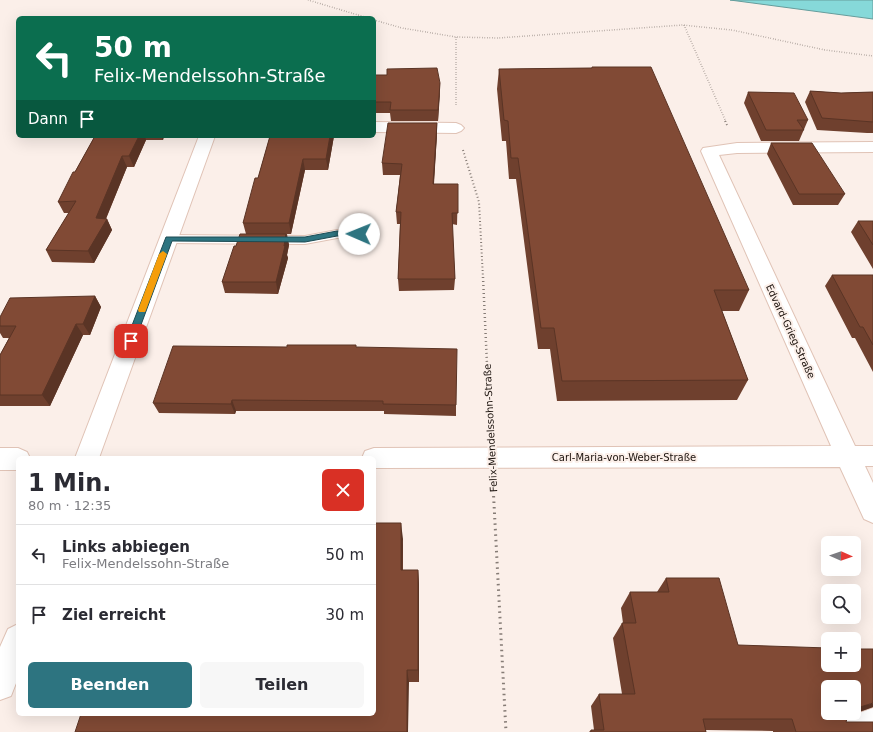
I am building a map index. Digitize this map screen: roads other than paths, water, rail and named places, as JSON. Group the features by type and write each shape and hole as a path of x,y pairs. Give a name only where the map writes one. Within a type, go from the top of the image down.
{"street":[{"path":"376,127 456,128"},
{"path":"88,456 206,138"},
{"name":"Edvard-Grieg-Straße","path":"873,147 737,148 709,151 873,511"},
{"name":"Carl-Maria-von-Weber-Straße","path":"376,458 873,456"},
{"path":"0,460 16,459"},
{"path":"0,686 16,644"}],"lane":[{"path":"169,239 305,240 337,234 359,234"},
{"path":"836,732 873,719"}],"water":[{"path":"730,0 873,0 873,19"}]}
